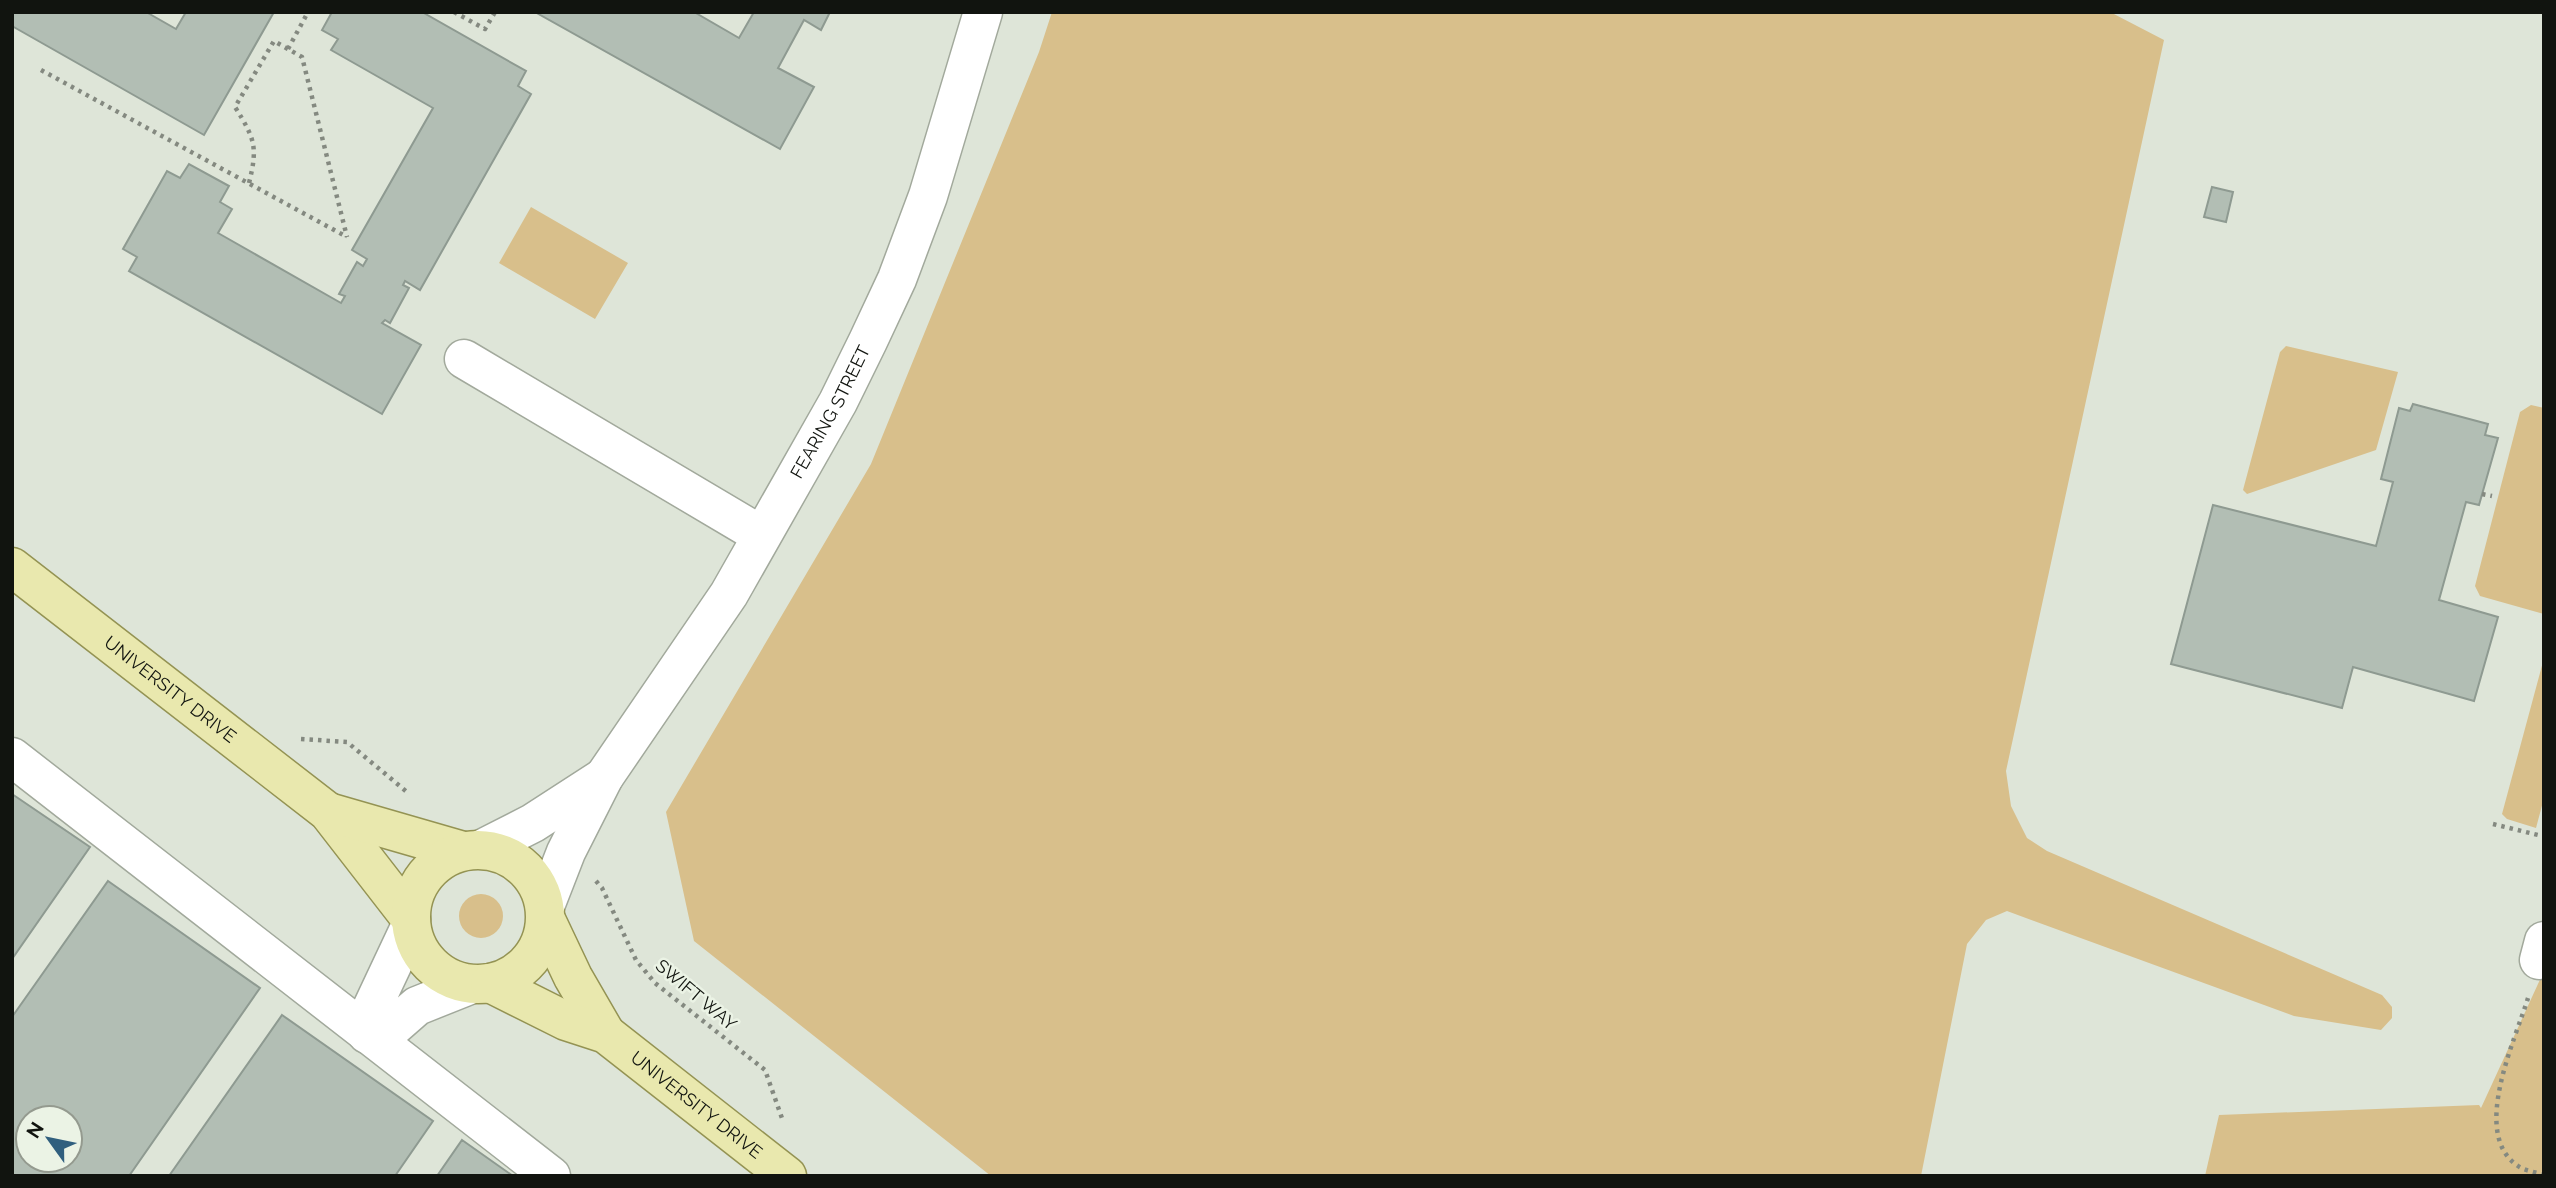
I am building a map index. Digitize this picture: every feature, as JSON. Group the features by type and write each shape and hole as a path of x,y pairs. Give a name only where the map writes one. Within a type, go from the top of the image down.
{"main road":[{"name":"UNIVERSITY DRIVE","path":"12,567 328,812 411,922 425,958 454,980 481,983 566,1021 606,1034 787,1176"},
{"name":"UNIVERSITY DRIVE","path":"328,812 473,850 505,854 524,866 538,884 545,913 573,977 606,1034"},
{"path":"411,922 414,896 425,875 442,859 473,850"},
{"path":"481,983 508,977 534,954 545,913"}],"street":[{"name":"FEARING STREET","path":"545,913 566,852 604,777 700,638 838,402 897,279 928,197 983,12"},
{"path":"464,359 761,535"},
{"path":"12,757 551,1176"},
{"name":"FEARING STREET","path":"473,850 533,823 604,777"},
{"path":"367,1034 371,1010 411,922"},
{"path":"367,1034 393,1027 417,1006 481,983"}],"path":[{"path":"288,49 308,12"},
{"path":"454,12 485,29 495,12"},
{"path":"41,70 347,237 302,57 274,41 235,107 249,130 256,154 249,183"},
{"path":"2482,494 2491,496"},
{"path":"347,742 414,797"},
{"path":"2493,824 2538,835"},
{"name":"SWIFT WAY","path":"594,878 602,888 636,960 656,983 765,1070"},
{"path":"2541,951 2495,1105 2495,1125 2504,1151 2518,1167 2541,1175"}],"shaded area":[{"path":"1052,12 2110,12 2164,40 2006,771 2011,806 2027,838 2047,851 2382,995 2392,1007 2392,1018 2381,1030 2294,1016 2007,911 1986,920 1967,944 1921,1176 991,1176 694,941 666,812 871,464 1039,52"},
{"path":"531,207 628,263 595,319 499,263"},
{"path":"2286,346 2398,372 2376,450 2247,494 2243,490 2280,352"},
{"path":"2531,405 2544,408 2544,614 2480,596 2475,586 2520,412"},
{"path":"2544,658 2544,798 2536,828 2507,819 2502,814"},
{"path":"481,894 497,900 503,916 497,932 481,938 465,932 459,916 465,900"},
{"path":"2544,971 2544,1176 2205,1176 2219,1115 2479,1105 2481,1108"}],"building":[{"path":"12,12 146,12 176,29 186,12 274,12 204,135 12,26"},
{"path":"332,12 422,12 526,71 518,86 531,94 420,290 405,281 403,285 409,288 390,323 385,320 382,323 421,345 382,414 129,271 137,257 123,249 167,171 180,178 189,164 229,186 220,202 232,209 218,233 341,303 345,296 339,294 357,262 363,266 367,259 352,250 433,108 331,50 338,39 322,30"},
{"path":"535,12 694,12 739,38 754,12 830,12 821,30 804,20 778,68 814,87 780,149"},
{"path":"2212,187 2233,192 2226,222 2204,217"},
{"path":"2413,404 2488,424 2485,435 2498,438 2479,505 2466,502 2439,600 2498,617 2474,701 2353,667 2342,708 2171,664 2213,505 2376,546 2393,482 2381,479 2399,408 2410,411"},
{"path":"12,794 90,847 12,959"},
{"path":"108,881 260,988 129,1176 12,1176 12,1017"},
{"path":"282,1015 433,1121 395,1176 169,1176"},
{"path":"462,1140 513,1176 437,1176"}]}
